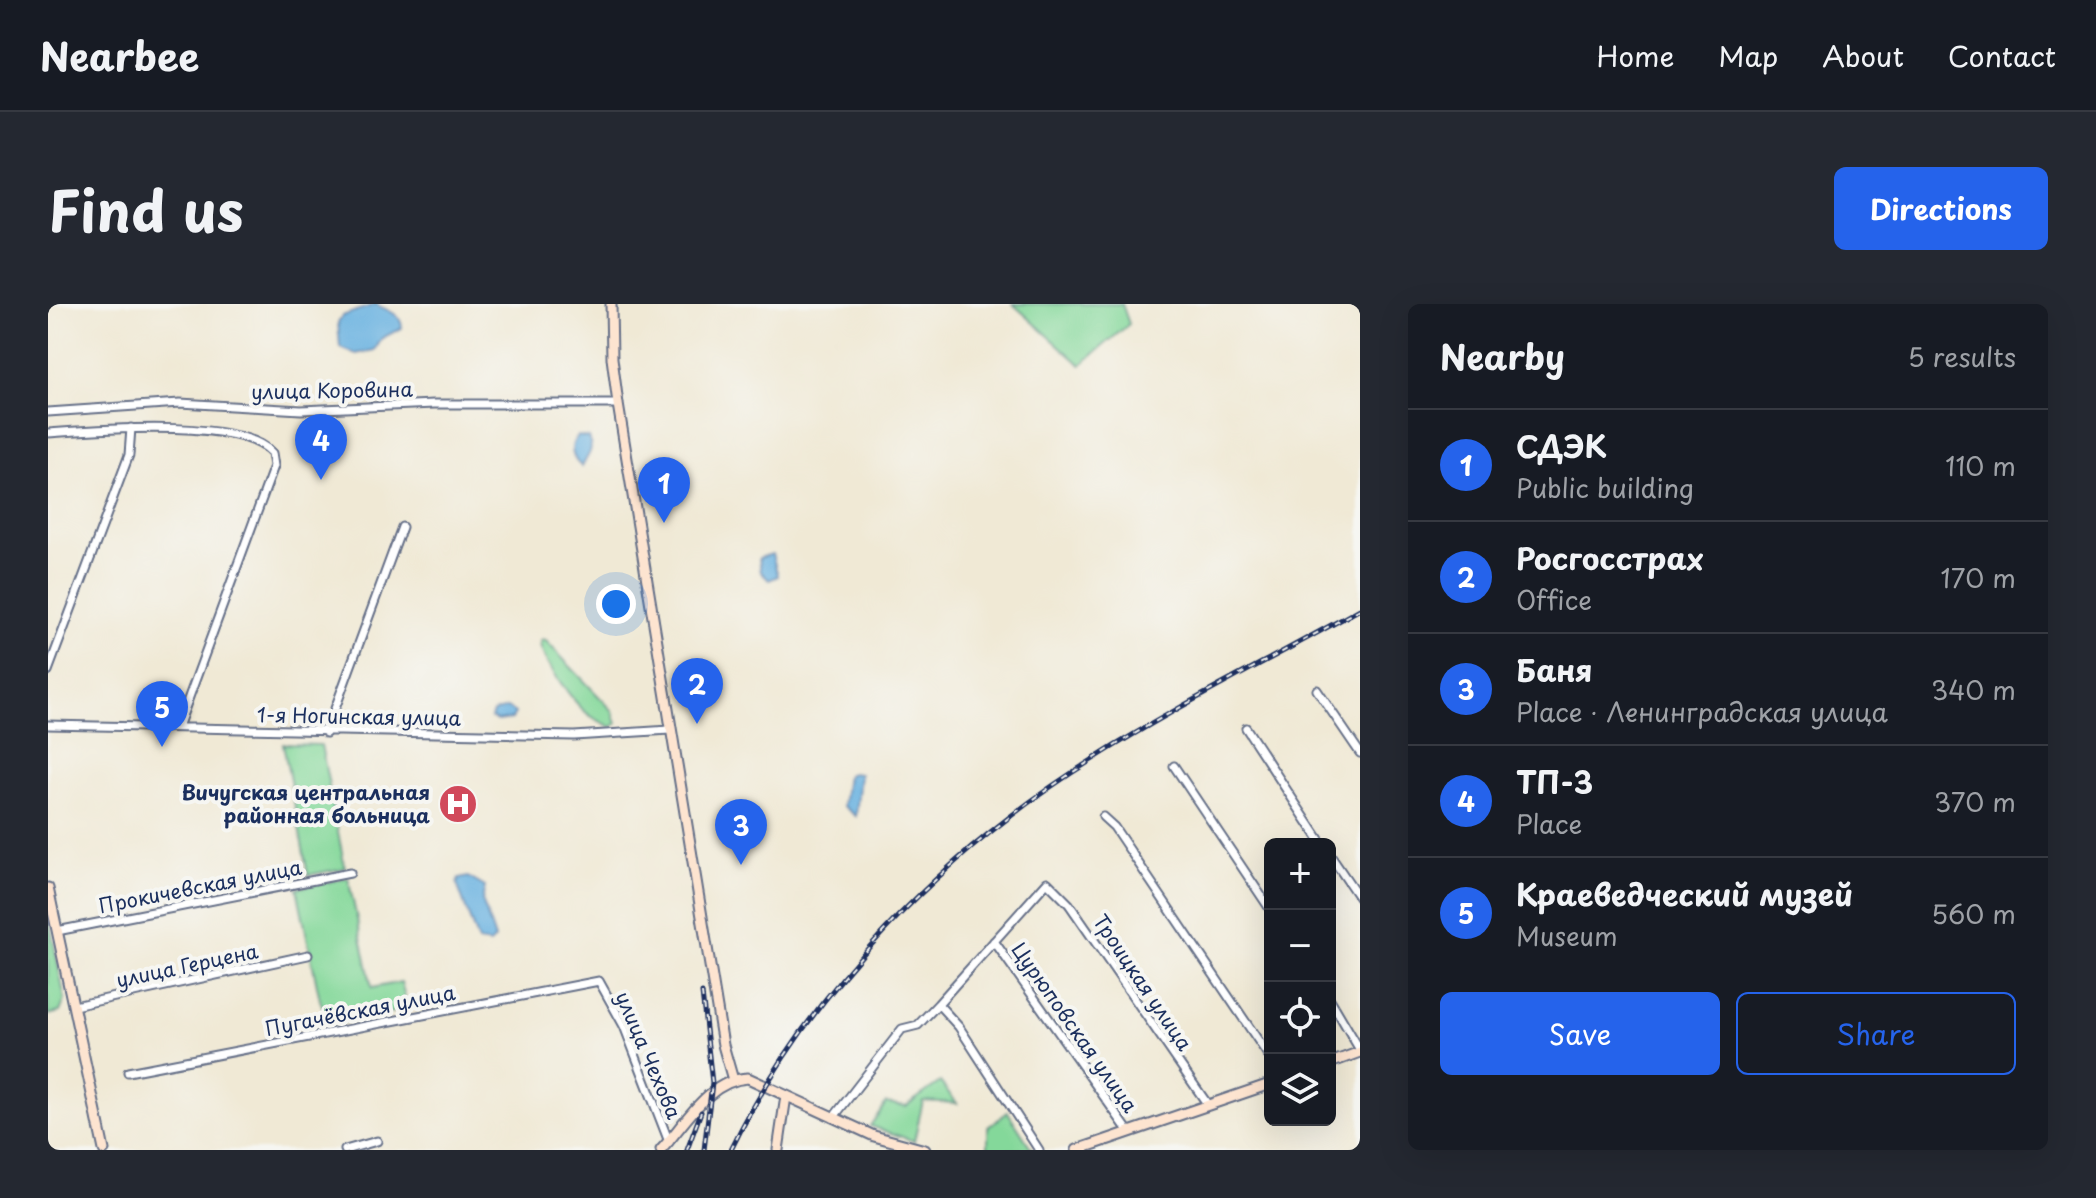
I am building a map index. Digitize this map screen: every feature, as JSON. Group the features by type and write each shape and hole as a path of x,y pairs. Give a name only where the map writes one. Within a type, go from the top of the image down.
{"main road":[{"path":"611,304 612,358 618,404 723,1045 733,1080"},
{"path":"48,888 104,1150"},
{"path":"1336,1061 1360,1051"},
{"path":"661,1150 704,1100 733,1080 755,1080 874,1136 925,1150"},
{"path":"1077,1150 1264,1086"},
{"path":"778,1150 786,1096"}],"street":[{"name":"улица Коровина","path":"48,412 180,403 301,410 434,404 618,404"},
{"path":"48,671 129,455 131,428"},
{"path":"48,433 179,428 228,435 264,446 272,453 274,466 266,491 178,727"},
{"path":"326,733 402,527"},
{"path":"1317,690 1360,753"},
{"name":"1-я Ногинская улица","path":"48,725 574,736 670,730"},
{"path":"1246,728 1318,838"},
{"path":"1174,766 1264,900"},
{"path":"1103,817 1114,827 1267,1054"},
{"path":"1336,864 1360,899"},
{"name":"Прокичевская улица","path":"57,931 350,873"},
{"name":"Троицкая улица","path":"994,941 1047,882 1077,914 1208,1105"},
{"path":"833,1118 902,1029 918,1025 994,941"},
{"name":"Цурюповская улица","path":"994,941 1129,1132"},
{"name":"улица Герцена","path":"74,1006 308,955"},
{"name":"Пугачёвская улица","path":"128,1072 599,981"},
{"name":"улица Чехова","path":"599,981 624,1026 669,1142"},
{"path":"938,1004 959,1027 1039,1150"},
{"path":"1336,1009 1360,1051"},
{"path":"345,1150 377,1141"}],"green space":[{"path":"1013,304 1122,304 1129,324 1081,365"},
{"path":"545,640 613,711 617,724 611,727 596,719 575,700 545,657 540,641"},
{"path":"283,744 321,745 345,868 308,875"},
{"path":"348,878 372,988 401,982 408,1009 330,1025 320,1000 297,888"},
{"path":"48,914 65,1000 60,1012 48,1015"},
{"path":"940,1082 957,1103 923,1101 914,1141 870,1126 886,1103 906,1106"},
{"path":"1008,1112 1032,1150 988,1150 988,1127"}],"water":[{"path":"376,304 396,315 402,328 382,338 375,350 356,354 340,348 338,322 342,316"},
{"path":"578,436 588,438 591,446 582,467 572,452"},
{"path":"772,554 778,576 769,580 761,572 759,558"},
{"path":"507,708 515,713 512,719 497,721 491,718 493,712"},
{"path":"860,774 856,816 843,806 847,775"},
{"path":"468,877 485,887 482,900 495,939 490,944 478,942 457,884 459,879"}],"railway":[{"path":"731,1150 763,1091 799,1035 840,981 934,881 986,836 1039,795 1127,738 1360,609"},
{"path":"702,993 712,1083 704,1150"},
{"path":"687,1150 701,1112"}],"place":[{"name":"ТП-3","path":"321,480"},
{"name":"СДЭК","path":"664,523"},
{"name":"Росгосстрах","path":"697,724"},
{"name":"Краеведческий музей","path":"162,747"},
{"name":"Вичугская центральная районная больница","path":"458,804"},
{"name":"Баня","path":"741,865"}]}
